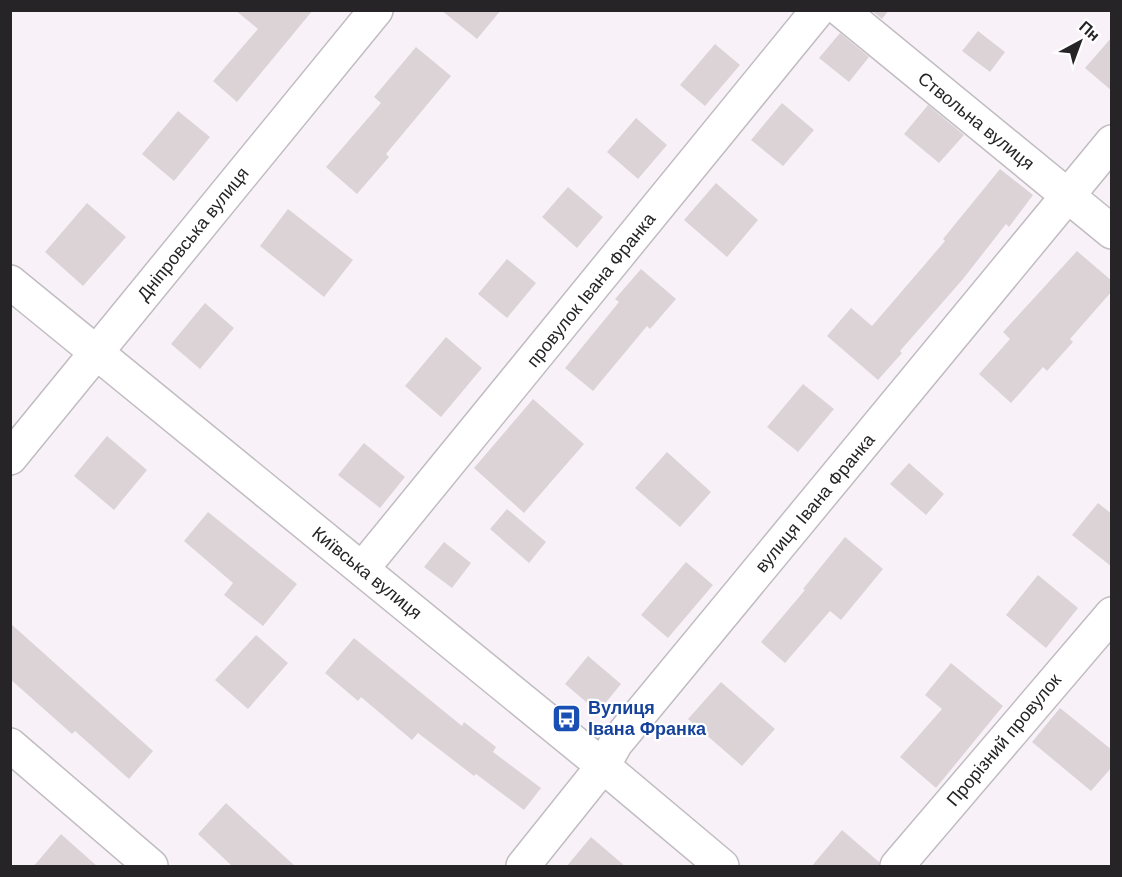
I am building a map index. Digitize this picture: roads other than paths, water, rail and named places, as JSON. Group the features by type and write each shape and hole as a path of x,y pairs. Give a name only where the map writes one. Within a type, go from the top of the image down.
{"street":[{"name":"Дніпровська вулиця","path":"10,458 376,10"},
{"name":"провулок Івана Франка","path":"362,569 818,10"},
{"name":"Ствольна вулиця","path":"841,10 1112,232"},
{"name":"вулиця Івана Франка","path":"523,867 603,766 616,743 1112,142"},
{"name":"Київська вулиця","path":"10,282 603,766 722,867"},
{"name":"Прорізний провулок","path":"897,867 1112,614"},
{"path":"10,745 151,867"}],"place":[{"name":"Вулиця Івана Франка","path":"567,718"}]}
